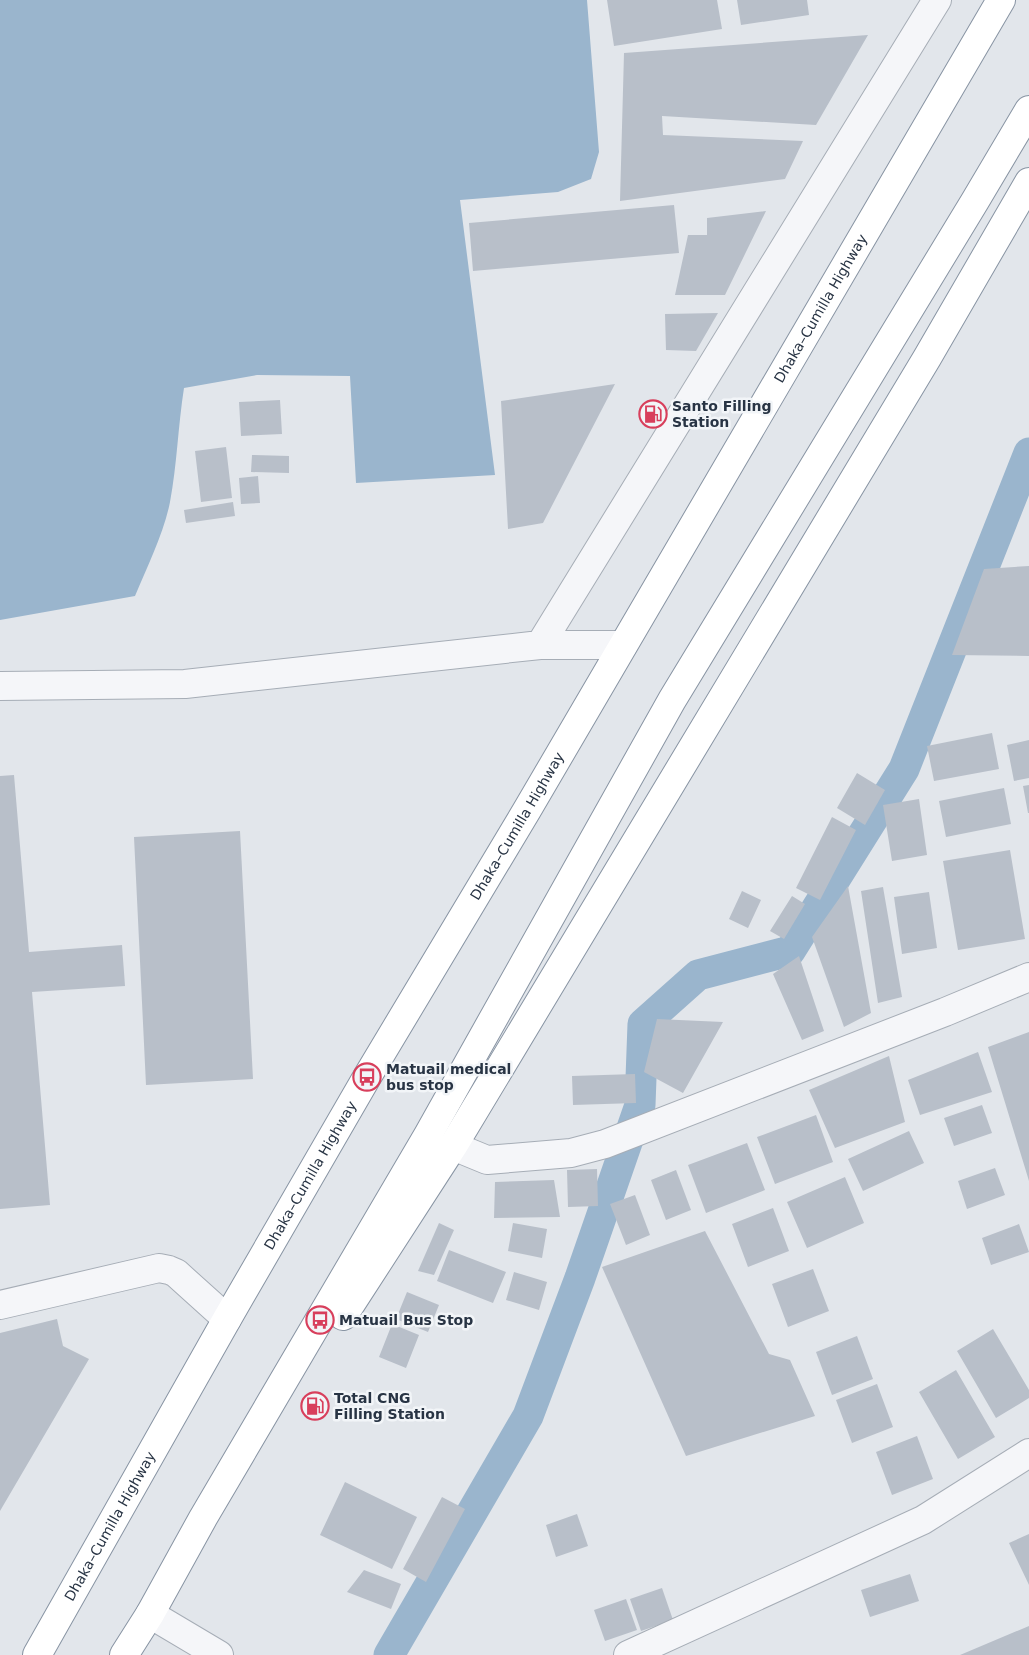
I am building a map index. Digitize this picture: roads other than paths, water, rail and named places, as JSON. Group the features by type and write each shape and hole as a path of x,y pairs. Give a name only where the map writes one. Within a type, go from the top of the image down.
{"highway":[{"name":"Dhaka–Cumilla Highway","path":"37,1655 367,1077 527,810 1000,0"},
{"path":"150,1614 203,1518 428,1135 672,700 1029,110"},
{"path":"124,1655 453,1146 927,358 1029,182"}],"street":[{"path":"540,645 937,0"},
{"path":"0,686 185,684 540,645 623,645"},
{"path":"453,1146 488,1160 570,1153 605,1144 945,1012 1029,977"},
{"path":"0,1305 159,1268 176,1273 227,1320"},
{"path":"628,1655 923,1520 1029,1453"},
{"path":"150,1614 219,1655"}],"water":[{"path":"0,0 587,0 599,152 591,179 558,192 460,200 495,475 356,483 350,376 257,375 184,388 170,502 164,526 135,596 0,620"}],"waterway":[{"path":"389,1655 528,1416 580,1278 640,1105 643,1024 698,975 790,951 904,769 1029,453"}],"place":[{"name":"Santo Filling Station","path":"653,414"},
{"name":"Matuail medical bus stop","path":"367,1077"},
{"name":"Matuail Bus Stop","path":"320,1320"},
{"name":"Total CNG Filling Station","path":"315,1406"}]}
